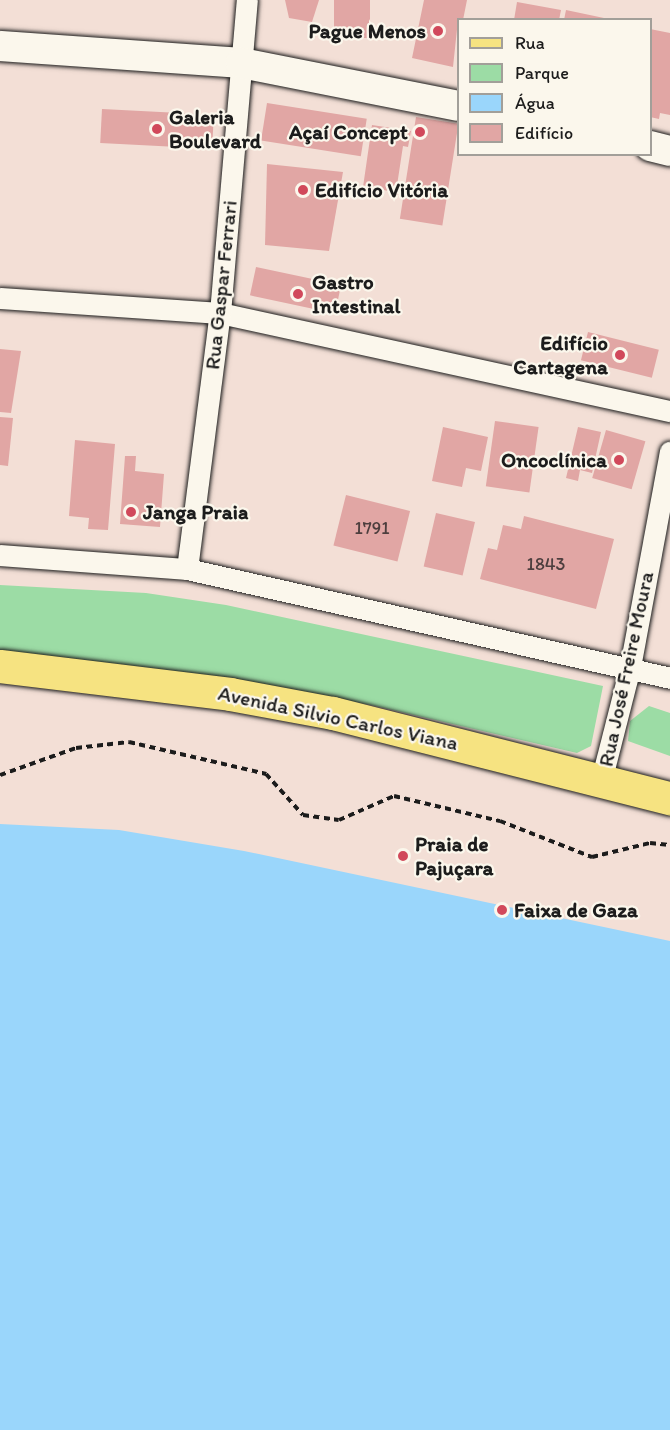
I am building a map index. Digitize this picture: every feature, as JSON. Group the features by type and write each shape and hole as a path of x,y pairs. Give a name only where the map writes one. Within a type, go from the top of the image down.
{"main road":[{"name":"Avenida Silvio Carlos Viana","path":"0,666 299,706 670,798"}],"street":[{"name":"Rua Gaspar Ferrari","path":"188,568 220,313 247,0"},
{"path":"0,46 241,63 457,106"},
{"path":"652,146 670,151"},
{"path":"0,298 220,313 670,411"},
{"name":"Rua José Freire Moura","path":"601,781 630,667 670,452"},
{"path":"0,555 188,568 630,667 670,678"}],"path":[{"path":"0,775 76,748 129,742 266,774 303,815 339,820 394,796 500,821 592,857 650,843 670,845"}],"green space":[{"path":"0,585 146,593 226,605 603,686 591,746 577,753 371,705 211,678 0,653"},
{"path":"649,706 670,713 670,756 628,741 630,721"}],"water":[{"path":"0,824 119,830 244,851 670,941 670,1430 0,1430"}],"building":[{"path":"285,0 319,0 312,22 289,18"},
{"path":"334,0 370,0 370,38 334,38"},
{"name":"Pague Menos","path":"424,0 467,0 463,18 457,18 453,67 412,58"},
{"path":"517,2 561,10 559,18 514,18"},
{"path":"566,10 604,18 564,18"},
{"path":"652,29 670,33 670,115 660,113 659,119 652,117"},
{"path":"267,103 367,119 361,156 261,141"},
{"name":"Galeria Boulevard","path":"102,109 214,115 212,149 100,143"},
{"path":"416,117 457,123 442,225 400,219"},
{"path":"372,125 411,131 408,147 403,146 396,192 363,187"},
{"name":"Edifício Vitória","path":"267,164 343,172 329,251 265,245"},
{"path":"256,267 341,285 335,313 250,295"},
{"name":"Edifício Cartagena","path":"588,332 659,350 652,378 581,360"},
{"path":"0,349 21,351 11,413 0,412"},
{"path":"0,417 13,418 8,466 0,465"},
{"path":"495,421 539,427 529,492 486,486"},
{"path":"443,427 488,437 481,471 466,468 462,487 432,481"},
{"path":"578,427 601,432 592,473 580,470 578,481 566,478"},
{"name":"Oncoclínica","path":"606,430 645,441 632,489 592,478"},
{"path":"75,440 115,444 108,530 88,529 89,518 69,516"},
{"path":"125,456 136,456 135,471 164,474 160,527 120,524"},
{"path":"346,495 410,511 397,561 333,545"},
{"path":"436,513 475,522 463,576 424,567"},
{"path":"524,516 614,539 596,609 480,579 488,548 497,550 503,525 521,529"}],"place":[{"name":"Pague Menos","path":"438,31"},
{"name":"Galeria Boulevard","path":"157,129"},
{"name":"Açaí Concept","path":"420,132"},
{"name":"Edifício Vitória","path":"303,190"},
{"name":"Gastro Intestinal","path":"298,294"},
{"name":"Edifício Cartagena","path":"620,355"},
{"name":"Oncoclínica","path":"619,460"},
{"name":"Janga Praia","path":"131,512"},
{"name":"Praia de Pajuçara","path":"403,856"},
{"name":"Faixa de Gaza","path":"502,910"}]}
